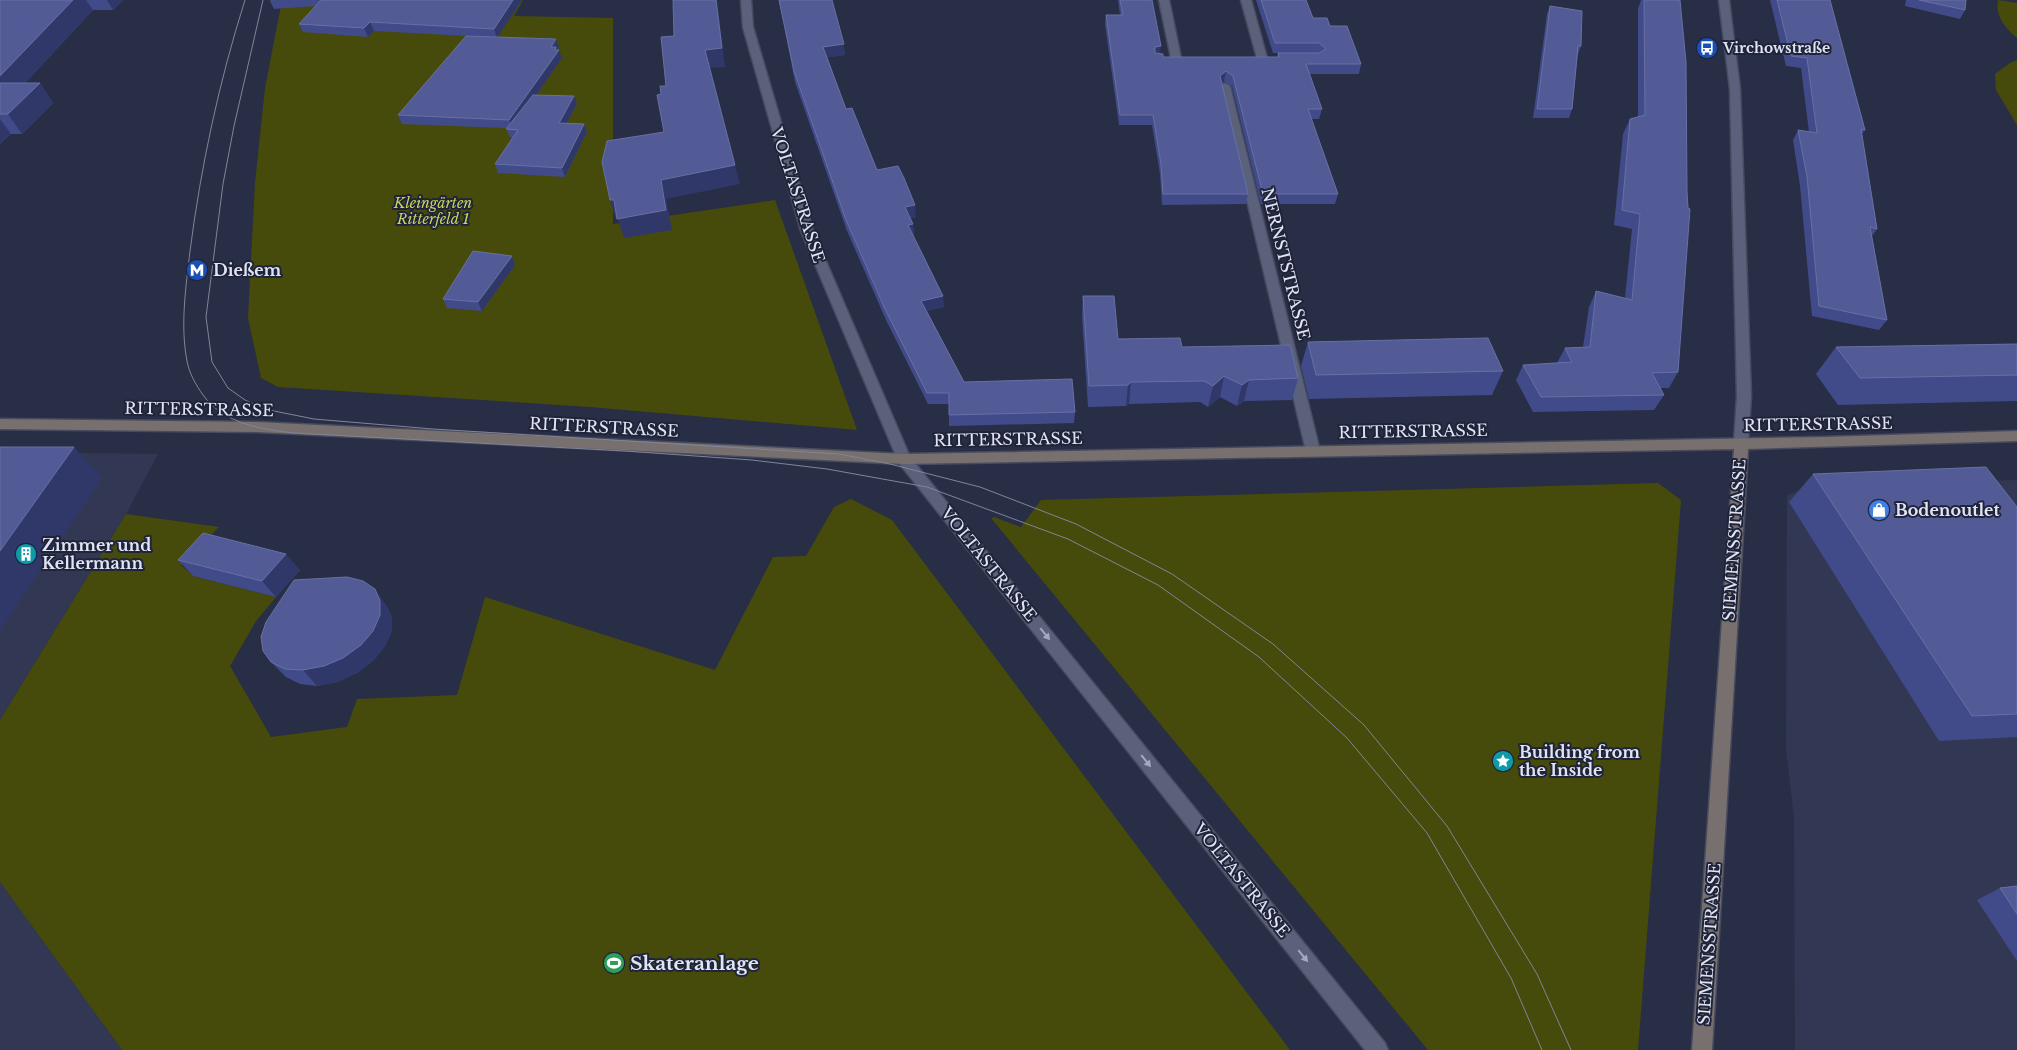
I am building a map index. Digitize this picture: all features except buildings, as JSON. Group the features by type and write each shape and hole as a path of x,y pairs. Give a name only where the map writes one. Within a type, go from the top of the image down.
{"main road":[{"name":"RITTERSTRASSE","path":"0,424 257,426 826,456 904,458 1741,443 2017,436"},
{"name":"SIEMENSSTRASSE","path":"1702,1050 1741,443"}],"street":[{"name":"VOLTASTRASSE","path":"746,0 748,27 806,231 904,458 1378,1050"},
{"path":"1164,0 1176,58"},
{"path":"1246,0 1262,58"},
{"name":"SIEMENSSTRASSE","path":"1724,0 1735,90 1744,396 1741,443"},
{"name":"NERNSTSTRASSE","path":"1225,86 1313,451"}],"shaded area":[{"path":"0,452 158,454 126,514 0,720"},
{"path":"2017,480 2017,1050 1795,1050 1794,817 1786,749 1787,495 1812,486"},
{"path":"0,882 122,1050 0,1050"}],"green space":[{"name":"Kleingärten Ritterfeld 1","path":"282,0 523,0 514,16 613,18 613,224 775,200 857,430 590,407 278,387 261,378 248,318 255,183 265,88"},
{"path":"1998,0 2017,3 2017,38 2002,21 1997,6"},
{"path":"2017,60 2017,125 1996,90 1995,74"},
{"path":"1658,483 1681,500 1638,1050 1428,1050 991,518 994,517 1021,527 1041,500"},
{"path":"851,499 892,520 1290,1050 122,1050 0,882 0,720 126,514 219,527 181,565 193,576 276,597 256,621 230,666 271,737 347,727 357,699 457,695 485,597 715,670 773,557 806,556 834,507"}],"tram line":[{"path":"245,0 219,93 205,156 194,219 185,292 184,334 188,365 203,395 221,413 256,427 294,433 625,451 752,460 827,469 927,487 1068,539 1158,585 1259,657 1347,738 1427,833 1511,978 1542,1050"},
{"path":"263,0 234,126 223,184 206,317 212,362 228,388 245,400 264,409 314,419 433,429 839,454 890,464 980,487 1076,524 1172,574 1273,644 1364,725 1447,826 1537,974 1571,1050"}],"place":[{"name":"Virchowstraße","path":"1707,48"},
{"name":"Dießem","path":"197,270"},
{"name":"Bodenoutlet","path":"1879,510"},
{"name":"Zimmer und Kellermann","path":"26,554"},
{"name":"Building from the Inside","path":"1503,761"},
{"name":"Skateranlage","path":"614,963"}]}
